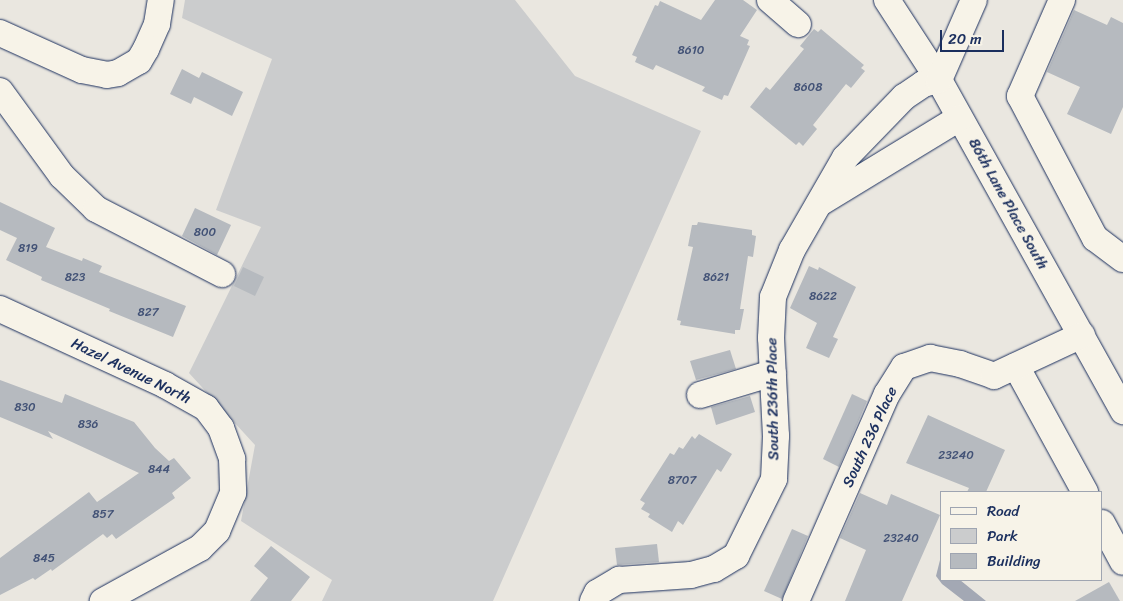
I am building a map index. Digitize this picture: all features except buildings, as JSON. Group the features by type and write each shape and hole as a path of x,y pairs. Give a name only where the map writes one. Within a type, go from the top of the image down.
{"street":[{"path":"0,33 82,70 107,75 128,70 146,49 157,24 161,0"},
{"path":"770,0 798,24"},
{"name":"86th Lane Place South","path":"887,0 939,80 1123,411"},
{"path":"939,80 974,0"},
{"path":"1062,0 1020,96 1095,238 1123,259"},
{"name":"South 236th Place","path":"593,601 597,593 620,580 691,575 714,569 736,556 774,479 776,436 773,373 773,297 815,206 845,158 904,97 923,84 939,80"},
{"path":"0,91 62,176 96,209 222,274"},
{"path":"815,206 959,118"},
{"name":"Hazel Avenue North","path":"0,309 165,385 206,408 222,428 232,459 233,493 217,531 200,548 103,601"},
{"name":"South 236 Place","path":"796,601 887,394 904,367 930,358 960,364 994,376 1082,335"},
{"path":"1016,366 1084,491"},
{"path":"700,395 773,373"},
{"path":"1103,525 1123,562"}],"green space":[{"path":"185,0 515,0 575,76 701,131 493,601 322,601 332,580 241,521 255,445 189,373 261,227 216,210 272,59 182,18"}],"shaded area":[{"path":"940,560 940,581 961,581 986,601 964,601 942,584 936,576"}]}
